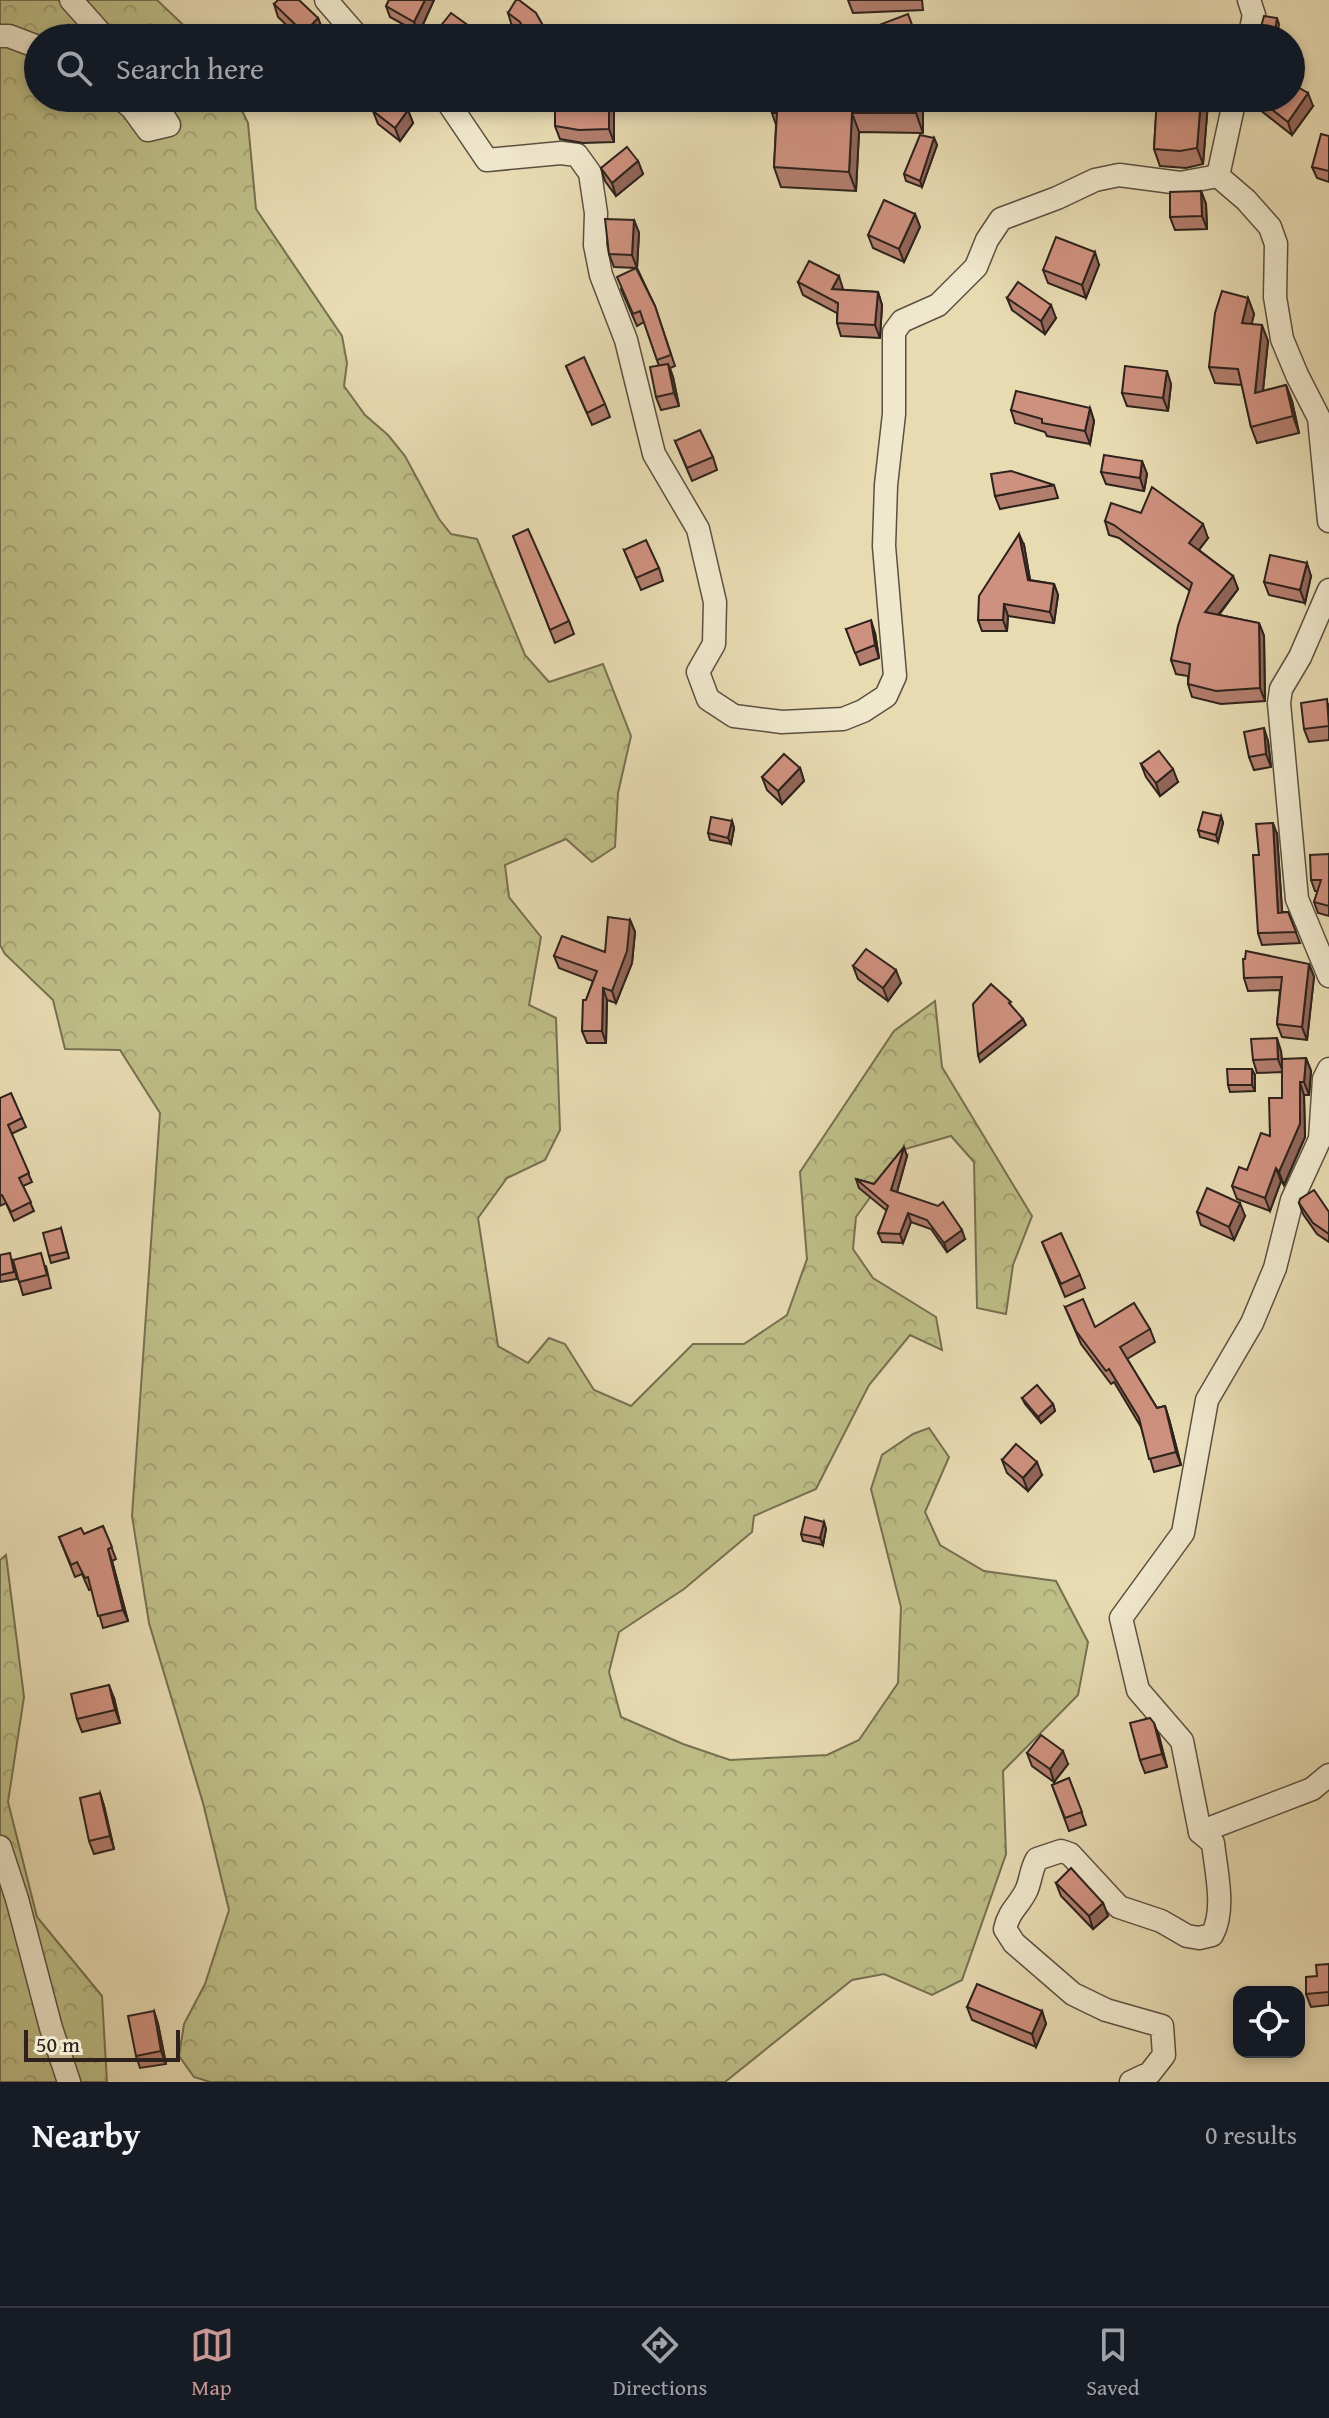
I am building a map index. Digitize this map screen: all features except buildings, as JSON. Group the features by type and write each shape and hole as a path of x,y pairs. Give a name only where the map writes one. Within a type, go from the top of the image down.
{"street":[{"path":"71,0 92,24"},
{"path":"326,0 347,24"},
{"path":"1249,0 1254,15 1252,24"},
{"path":"0,36 24,42"},
{"path":"135,112 148,130 169,125 161,112"},
{"path":"454,112 487,160 561,153 577,155 590,173 596,213 595,245 601,275 626,340 654,454 698,529 715,602 714,644 698,672 708,699 734,716 782,722 843,719 863,711 886,696 895,676 884,546 886,485 894,414 894,332 902,321 938,305 976,267 987,240 1001,219 1095,180 1119,175 1180,183 1218,176"},
{"path":"1218,176 1232,112"},
{"path":"1218,176 1246,200 1270,227 1276,244 1275,297 1282,339 1319,418 1329,521"},
{"path":"1329,590 1300,657 1281,689 1279,703 1297,899 1329,976"},
{"path":"1131,2082 1150,2073 1164,2055 1162,2026 1106,2010 1073,1994 1014,1943 1005,1929 1008,1915 1026,1890 1030,1870 1037,1859 1061,1851 1070,1854 1119,1907 1161,1921 1187,1936 1199,1938 1212,1935 1218,1924 1213,1843 1200,1832 1182,1741 1138,1690 1121,1618 1183,1533 1207,1400 1252,1323 1275,1268 1292,1200 1320,1139 1324,1079 1329,1069"},
{"path":"1200,1832 1312,1789 1329,1775"},
{"path":"0,1847 69,2082"}],"green space":[{"path":"0,0 157,0 182,24 24,24 24,112 243,112 248,123 256,209 342,336 347,363 344,386 365,415 388,435 405,456 439,519 451,534 477,539 525,655 549,682 603,664 631,736 618,793 615,847 592,862 566,839 505,865 509,897 541,937 529,1005 556,1018 560,1130 545,1160 507,1178 478,1218 498,1346 528,1363 549,1338 565,1344 594,1390 631,1406 693,1344 744,1344 787,1315 807,1259 800,1172 894,1031 935,1001 942,1067 1032,1216 1013,1265 1006,1314 977,1308 974,1162 951,1136 905,1149 856,1217 853,1249 873,1278 936,1317 942,1350 910,1335 869,1385 816,1489 754,1516 752,1532 684,1589 619,1632 609,1672 621,1717 730,1760 827,1755 859,1740 898,1683 901,1607 871,1489 882,1455 913,1434 929,1428 949,1457 925,1512 940,1545 984,1571 1056,1581 1088,1642 1078,1695 1003,1771 1006,1854 962,1980 932,1995 884,1974 852,1980 725,2082 210,2082 194,2077 179,2056 184,2024 205,1984 229,1910 203,1803 149,1623 132,1516 160,1113 120,1050 65,1049 53,1000 5,954 0,945"},
{"path":"6,1555 24,1697 8,1802 37,1917 102,1996 107,2082 0,2082 0,1560"}]}
